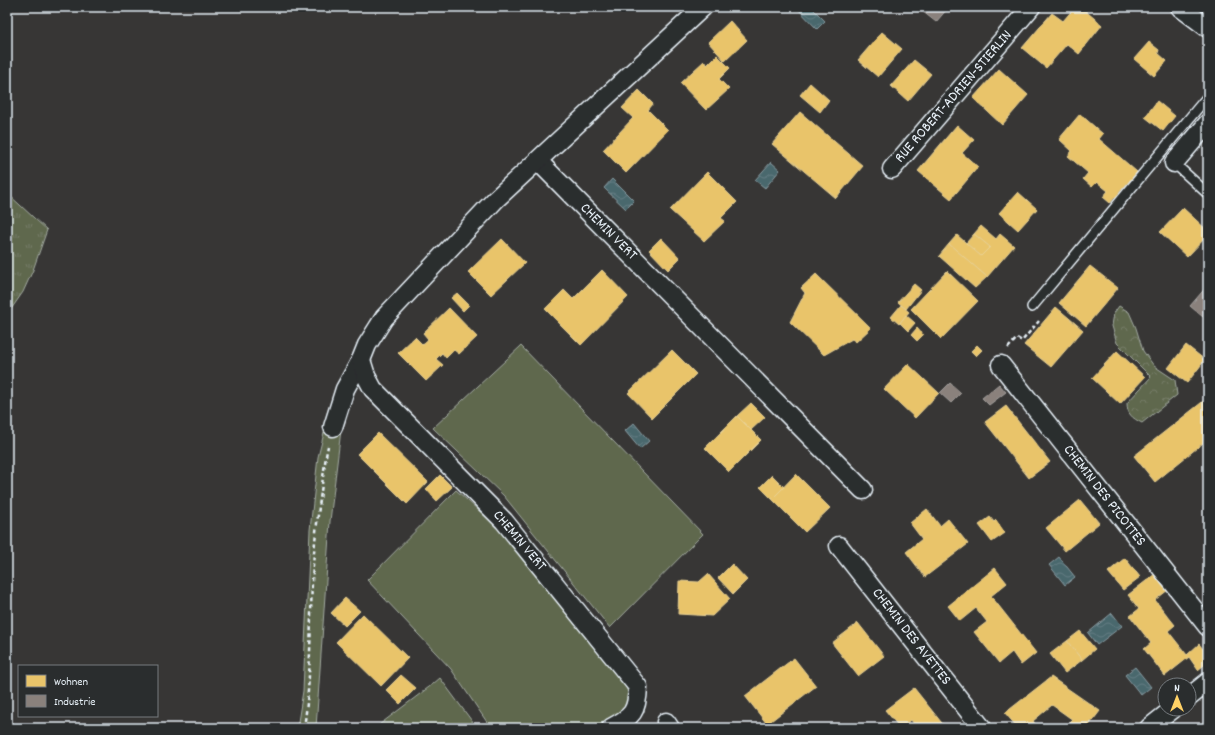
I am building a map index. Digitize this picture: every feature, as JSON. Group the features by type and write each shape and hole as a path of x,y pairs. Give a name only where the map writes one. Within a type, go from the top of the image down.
{"street":[{"path":"333,427 345,389 361,360 367,345 384,318 491,204 703,7"},
{"name":"RUE ROBERT-ADRIEN-STIERLIN","path":"892,168 1031,7"},
{"path":"1180,7 1208,28"},
{"path":"1174,163 1208,123"},
{"name":"CHEMIN VERT","path":"538,161 864,490"},
{"name":"CHEMIN VERT","path":"361,360 366,376 373,389 504,521 638,687 637,703 632,712 625,720 611,728"},
{"name":"CHEMIN DES PICOTTES","path":"1001,365 1208,627"},
{"name":"CHEMIN DES AVETTES","path":"839,546 982,728"},
{"path":"1197,690 1208,682"},
{"path":"1149,728 1163,717"}],"lane":[{"path":"1032,307 1208,96"},
{"path":"1174,163 1208,194"}],"path":[{"path":"304,728 308,694 312,582 316,529 326,456 333,427"}],"green space":[{"path":"7,193 47,230 33,270 23,292 7,315 7,292 9,290 7,288"},
{"path":"1119,306 1129,312 1143,351 1154,366 1175,380 1177,395 1142,423 1131,415 1128,410 1127,403 1151,377 1117,343 1112,326 1114,313"},
{"path":"521,346 703,534 610,628 504,496 433,428"},
{"path":"326,425 341,430 330,521 316,728 297,728 303,691 310,530 318,457"},
{"path":"456,490 500,530 624,683 628,692 628,702 624,711 595,728 491,728 451,669 367,580"},
{"path":"440,678 477,728 375,728 433,684"}],"water":[{"path":"796,7 811,7 825,21 817,29"},
{"path":"771,162 780,170 765,188 755,180"},
{"path":"612,179 634,201 626,209 604,188"},
{"path":"634,423 649,441 640,449 625,431"},
{"path":"1059,557 1075,577 1065,585 1049,565"},
{"path":"1112,613 1122,626 1097,645 1088,633"},
{"path":"1135,667 1151,687 1141,695 1125,675"}],"building: Wohnen":[{"path":"1075,7 1081,7 1102,25 1079,54 1067,44 1046,68 1022,48 1052,13 1063,21"},
{"path":"730,21 747,40 725,61 708,42"},
{"path":"882,32 902,49 878,77 858,60"},
{"path":"1149,42 1159,50 1158,53 1167,61 1154,76 1134,59"},
{"path":"717,55 730,68 719,79 729,89 706,110 680,83 704,61 707,65"},
{"path":"914,60 931,74 908,101 891,86"},
{"path":"999,69 1028,95 1002,125 973,98"},
{"path":"810,83 829,100 820,112 800,95"},
{"path":"639,90 653,104 648,110 668,130 626,173 603,150 633,118 622,108"},
{"path":"1157,101 1175,116 1163,131 1145,117"},
{"path":"800,112 863,166 836,198 772,144"},
{"path":"1080,114 1103,134 1099,139 1137,172 1110,203 1103,197 1108,191 1097,182 1092,187 1083,179 1088,173 1068,156 1072,151 1059,139"},
{"path":"957,125 974,140 962,153 978,167 951,199 918,171"},
{"path":"707,172 737,202 721,218 725,221 704,241 670,210"},
{"path":"1018,192 1037,209 1018,230 999,213"},
{"path":"1183,208 1208,231 1208,235 1187,257 1160,232"},
{"path":"981,226 996,239 1000,234 1014,246 987,277 949,244 957,235 981,256 990,247 974,234"},
{"path":"974,234 990,247 981,256 966,243"},
{"path":"661,238 680,258 668,270 649,250"},
{"path":"502,239 525,263 491,295 468,272"},
{"path":"949,244 987,277 975,288 939,256"},
{"path":"1090,266 1118,288 1086,326 1059,303"},
{"path":"602,270 628,297 581,345 545,309 564,290 573,299"},
{"path":"947,271 978,301 941,339 911,309"},
{"path":"816,274 871,328 856,342 852,339 824,355 790,322 805,293 801,288"},
{"path":"914,284 921,290 906,309 898,302"},
{"path":"457,293 469,305 463,311 451,298"},
{"path":"901,305 909,312 899,324 891,317"},
{"path":"1056,307 1083,330 1051,367 1024,345"},
{"path":"449,308 477,337 459,354 454,350 446,358 442,353 436,359 443,365 426,381 398,353 415,337 423,345 428,339 423,333"},
{"path":"906,315 915,323 908,331 900,323"},
{"path":"917,328 923,335 917,341 911,335"},
{"path":"977,345 982,350 976,356 971,351"},
{"path":"1186,345 1205,360 1187,383 1168,368"},
{"path":"672,350 696,374 652,418 628,393"},
{"path":"1117,351 1145,377 1120,404 1092,378"},
{"path":"908,364 939,393 915,418 884,389"},
{"path":"1206,399 1208,402 1208,439 1155,482 1134,456"},
{"path":"751,403 765,417 751,430 737,416"},
{"path":"1006,406 1050,462 1029,478 985,422"},
{"path":"737,416 761,440 729,472 705,448"},
{"path":"378,433 428,482 407,504 357,454"},
{"path":"796,474 830,508 805,532 772,499"},
{"path":"440,475 452,487 437,501 426,489"},
{"path":"772,475 784,487 772,499 760,487"},
{"path":"1080,500 1099,523 1065,551 1046,528"},
{"path":"927,509 940,526 948,519 968,544 925,577 906,552 922,539 910,523"},
{"path":"990,517 994,522 996,520 1005,533 992,542 979,525"},
{"path":"1125,558 1140,577 1123,590 1108,572"},
{"path":"732,564 747,580 733,594 718,578"},
{"path":"995,568 1007,583 991,596 1036,653 1021,665 1012,652 999,663 974,632 987,622 976,608 960,621 948,606"},
{"path":"708,574 730,599 712,616 678,614 679,581 699,582"},
{"path":"1155,574 1168,590 1155,600 1175,625 1168,631 1187,655 1199,644 1208,655 1208,662 1198,670 1189,657 1165,676 1144,649 1151,643 1130,616 1139,609 1128,595"},
{"path":"345,598 360,611 345,626 331,613"},
{"path":"363,614 408,658 381,686 336,642"},
{"path":"858,623 884,656 858,676 832,643"},
{"path":"1080,631 1095,649 1082,660 1067,641"},
{"path":"1067,641 1082,660 1065,673 1050,654"},
{"path":"794,658 816,686 767,724 745,696"},
{"path":"401,675 416,688 400,704 386,690"},
{"path":"1051,677 1100,711 1087,728 1077,728 1070,723 1073,720 1052,705 1033,721 1035,724 1030,728 1018,728 1005,713"},
{"path":"914,688 945,727 944,728 917,728 911,720 900,728 885,710"}],"building: Industrie":[{"path":"925,7 948,8 936,22 922,11"},
{"path":"1208,285 1208,311 1203,317 1190,306"},
{"path":"950,383 961,393 951,403 940,393"},
{"path":"999,384 1006,392 989,405 982,398"}]}
